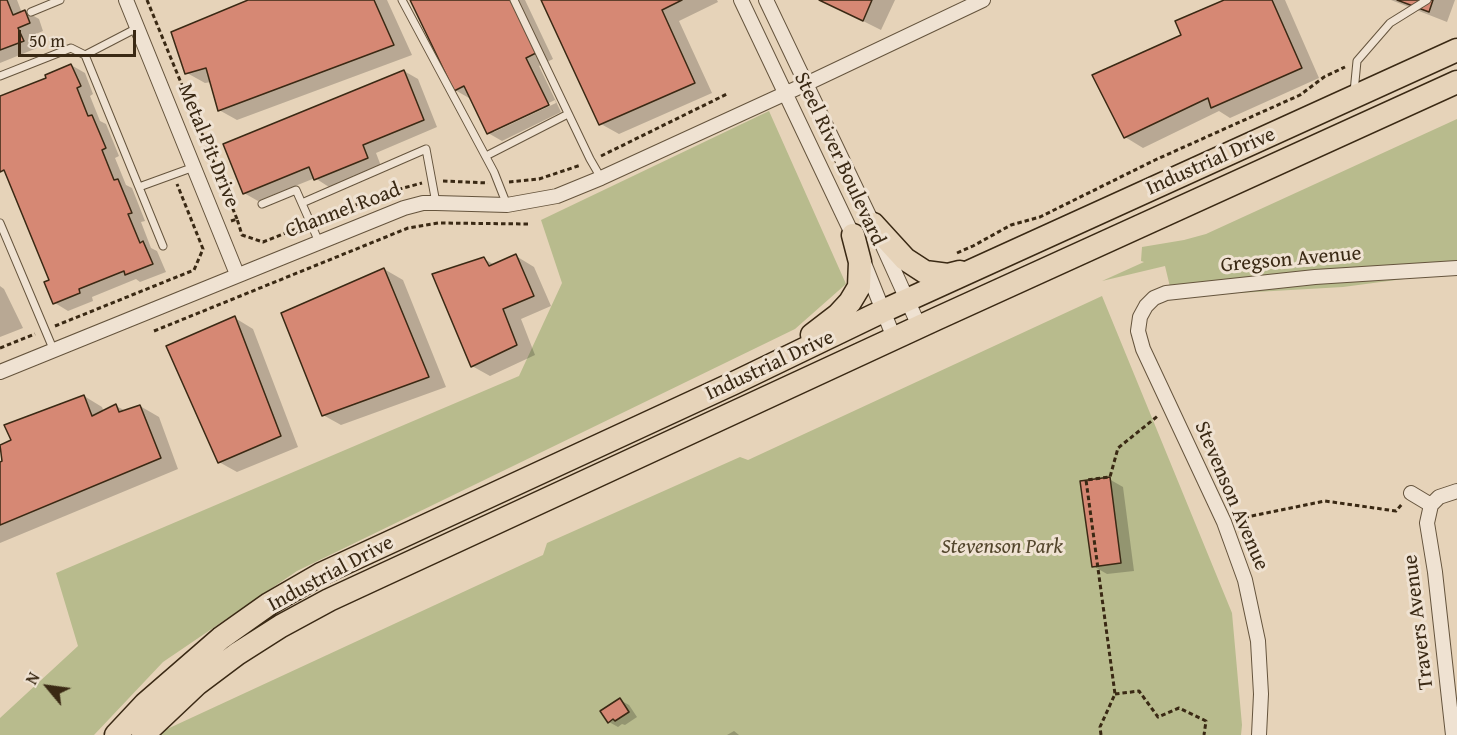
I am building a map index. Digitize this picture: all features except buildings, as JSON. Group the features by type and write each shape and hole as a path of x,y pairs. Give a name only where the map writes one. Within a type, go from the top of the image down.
{"highway":[{"name":"Industrial Drive","path":"116,735 145,704 221,638 269,604 321,574 734,383 883,311 1457,50"},
{"name":"Industrial Drive","path":"143,735 198,684 237,654 281,626 329,600 919,326 1457,82"},
{"path":"873,224 905,259 925,272 948,275 985,265"},
{"path":"734,383 823,328 850,302 859,287 861,274 853,235"}],"street":[{"name":"Metal Pit Drive","path":"126,0 237,274"},
{"name":"Steel River Boulevard","path":"741,0 853,235 894,338"},
{"name":"Steel River Boulevard","path":"766,0 919,326"},
{"name":"Channel Road","path":"0,372 404,208 436,203 507,205 557,196 806,84 984,0"},
{"name":"Gregson Avenue","path":"1140,317 1154,298 1166,293 1315,277 1457,268"},
{"name":"Stevenson Avenue","path":"1140,317 1138,331 1143,349 1224,522 1245,580 1258,641 1261,694 1259,735"},
{"path":"1411,493 1431,505 1439,497 1457,491"},
{"name":"Travers Avenue","path":"1431,505 1427,523 1435,572 1453,735"}],"lane":[{"path":"31,12 60,0"},
{"path":"402,0 486,156 507,205"},
{"path":"514,0 601,178"},
{"path":"1354,97 1357,61 1390,23 1427,0"},
{"path":"85,55 137,28"},
{"path":"0,76 71,48 85,55 163,246"},
{"path":"486,156 568,114"},
{"path":"302,203 426,149 436,203"},
{"path":"139,187 194,167"},
{"path":"262,204 296,190 319,242"},
{"path":"0,223 54,351"}],"path":[{"path":"147,0 242,235 263,242 282,237 311,223 406,186 432,182 498,183 539,179 591,161 727,94"},
{"path":"949,255 973,246 1011,225 1040,217 1166,155 1300,95 1324,77 1357,61"},
{"path":"0,348 194,270 203,249 199,234 173,175"},
{"path":"231,221 237,219"},
{"path":"153,331 296,271 419,226 455,223 528,224"},
{"path":"1101,735 1100,726 1115,694 1086,480 1110,477 1118,448 1158,415 1171,408"},
{"path":"1224,522 1325,501 1396,511 1411,493"},
{"path":"1115,694 1139,691 1158,717 1179,708 1206,721 1204,735"}],"green space":[{"path":"769,111 846,284 795,329 297,571 163,662 94,735 0,735 0,718 78,646 56,573 519,376 562,283 541,220"},
{"path":"1457,119 1457,272 1343,287 1221,294 1171,291 1165,266 1102,281 1144,262 1141,261 1142,247 1206,234"},
{"name":"Stevenson Park","path":"1102,296 1232,613 1241,735 160,735 165,730 543,555 547,543 740,457 748,460"}]}
